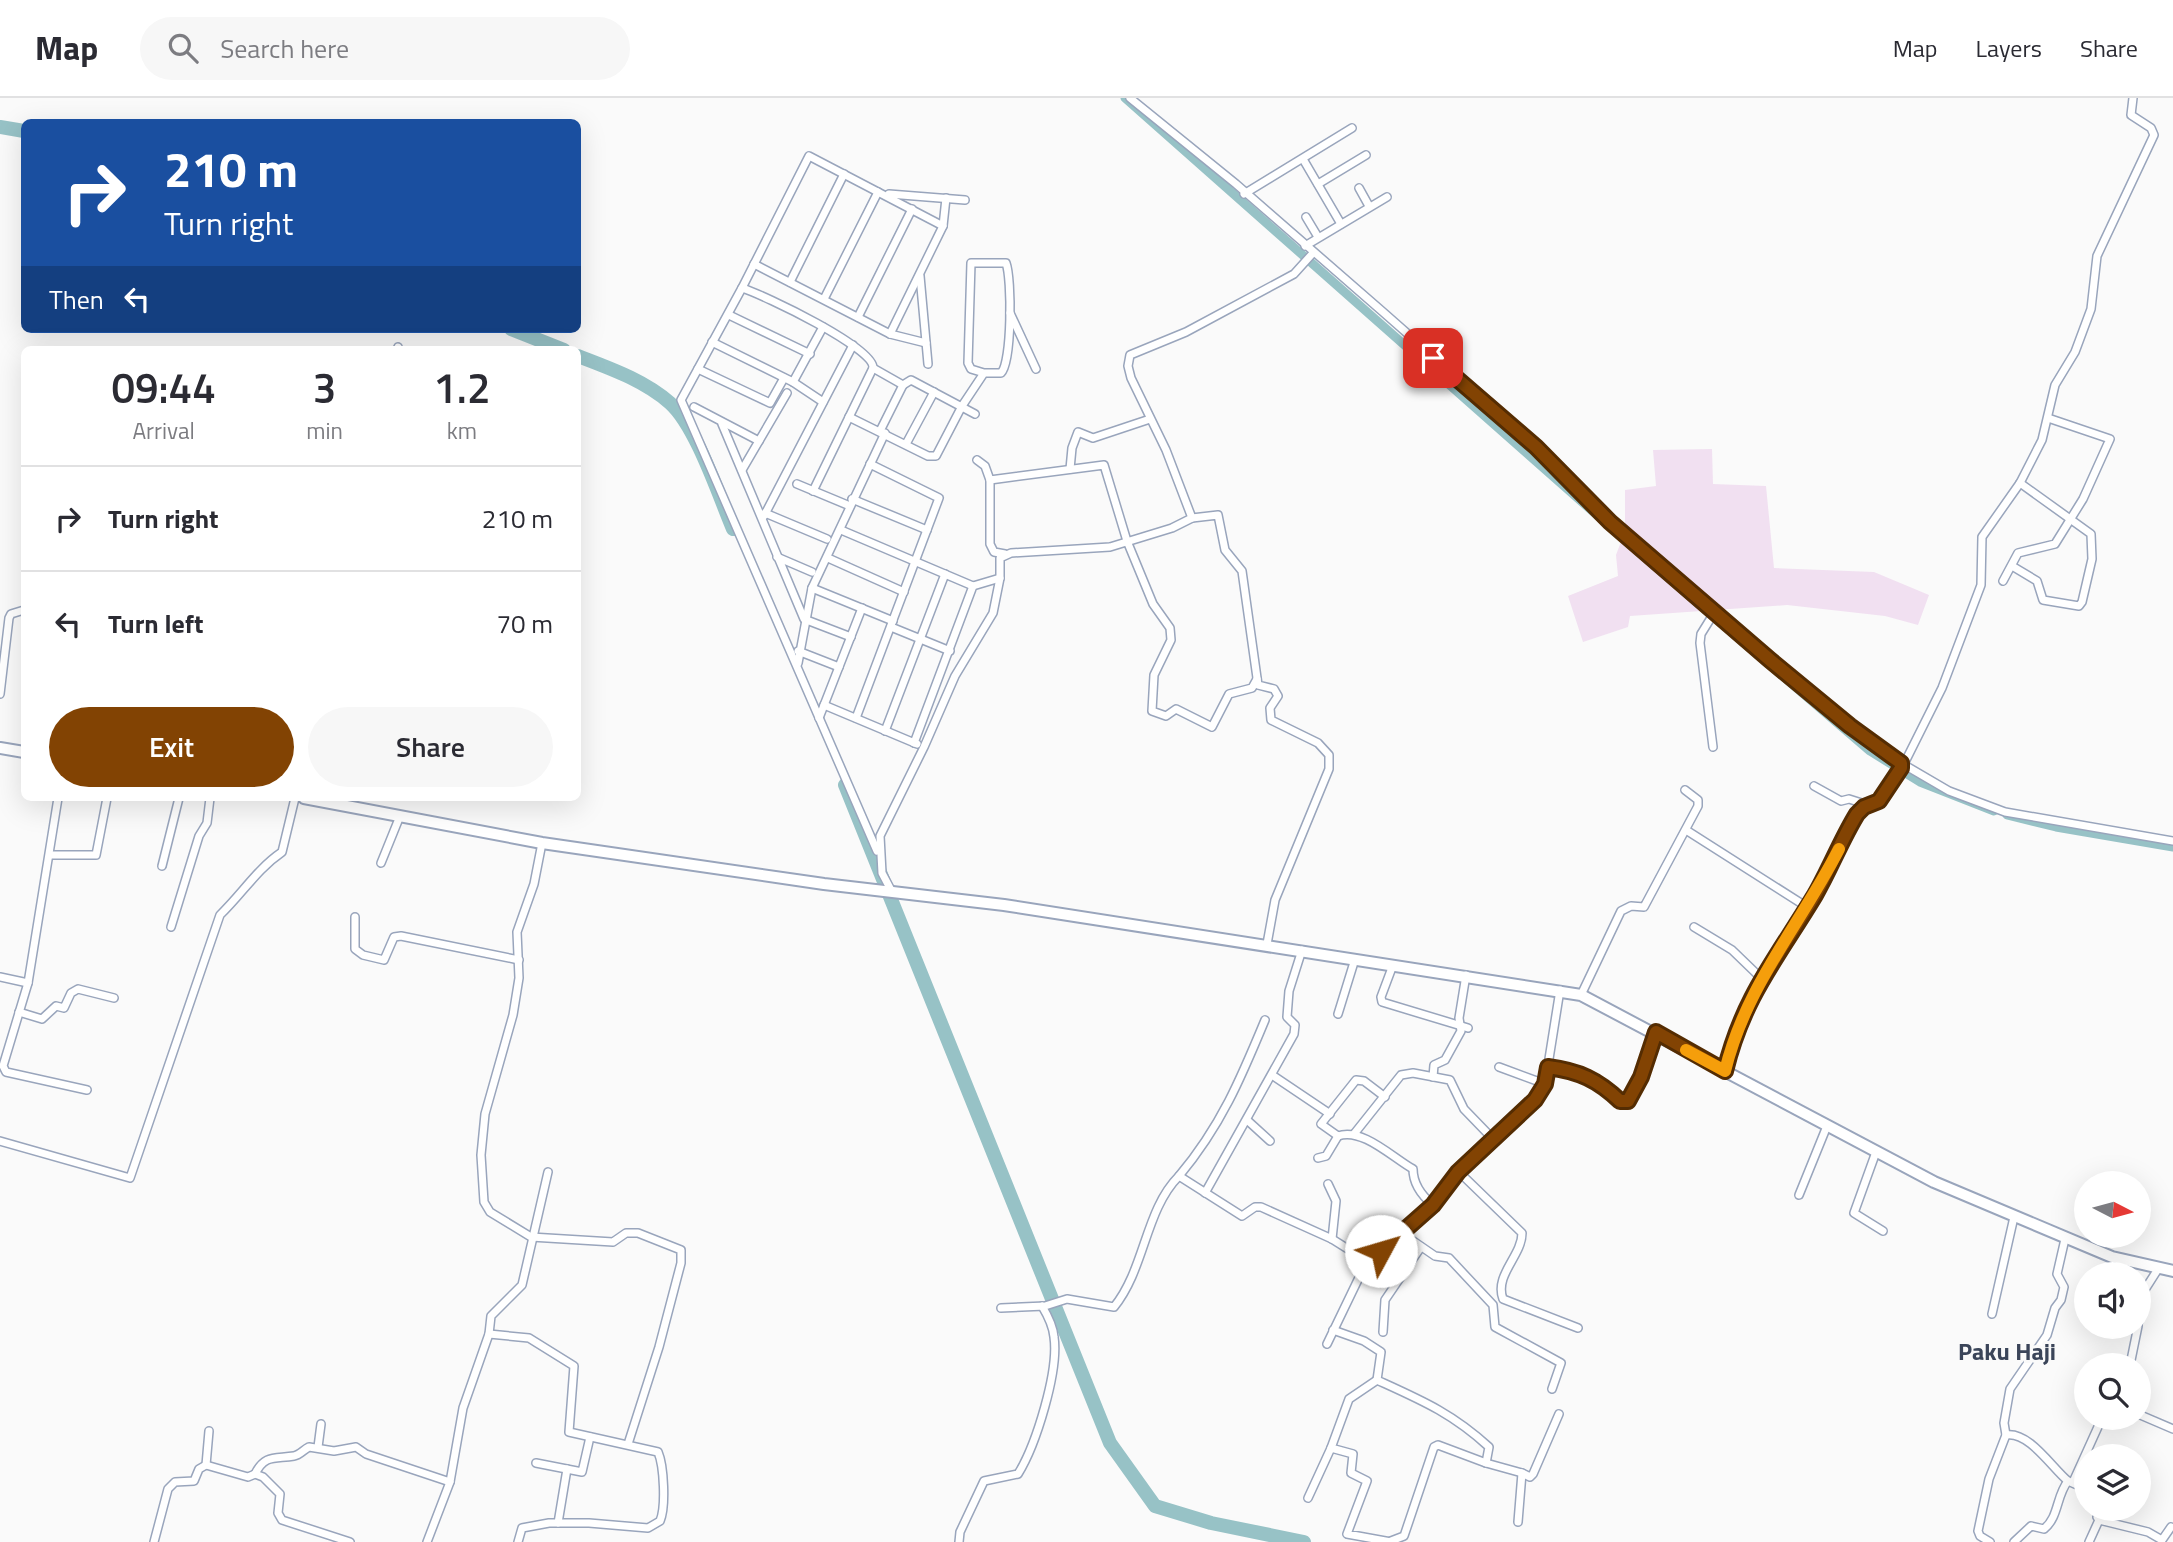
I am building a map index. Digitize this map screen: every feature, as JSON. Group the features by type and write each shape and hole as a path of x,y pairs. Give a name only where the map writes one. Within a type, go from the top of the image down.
{"street":[{"path":"1130,98 1536,447 1610,522 1716,614 1901,766 1949,791 2005,812 2173,841"},
{"path":"1725,1071 1733,1040 1761,978 1807,907 1855,818 1869,805 1879,801 1897,778 1942,688 1981,585 1981,542 1985,529 2020,483 2042,440 2055,385 2075,352 2091,309 2097,256 2154,135 2151,128 2131,115 2133,98"},
{"path":"1244,194 1352,128"},
{"path":"1318,184 1366,155"},
{"path":"891,893 878,855 820,718 696,432 681,405 809,156 943,226"},
{"path":"1303,159 1341,224"},
{"path":"790,282 844,174"},
{"path":"1359,188 1369,206"},
{"path":"881,193 965,200"},
{"path":"824,299 881,193"},
{"path":"1305,246 1387,197"},
{"path":"890,334 943,226 946,198"},
{"path":"858,317 912,209"},
{"path":"1306,217 1318,237"},
{"path":"1192,519 1166,450 1131,377 1128,366 1130,355 1186,332 1294,274 1311,255"},
{"path":"971,263 1006,263 1009,310 1006,366 1001,373 984,373 971,369 968,363 971,263"},
{"path":"754,264 890,334 926,343"},
{"path":"920,275 928,364"},
{"path":"742,288 853,345 875,366 813,491"},
{"path":"1009,310 1036,369"},
{"path":"729,315 810,354"},
{"path":"793,382 822,327"},
{"path":"712,342 793,382 823,402"},
{"path":"764,514 853,345"},
{"path":"698,369 770,403 783,378"},
{"path":"873,369 903,385"},
{"path":"849,417 928,456 936,456 962,406 984,373"},
{"path":"797,666 812,588 841,530 903,385 911,380 975,414"},
{"path":"906,444 934,392"},
{"path":"742,470 787,393"},
{"path":"694,407 759,441"},
{"path":"2003,581 2018,553 2055,544 2098,469 2110,439 2048,418"},
{"path":"1069,468 1072,448 1079,432 1093,439 1150,419"},
{"path":"722,424 764,514 777,557 804,619 851,637"},
{"path":"977,460 985,466 990,481 990,544 994,552 1005,554 1111,547 1192,519 1218,515 1225,550 1242,571 1257,679 1261,687 1277,691 1278,696 1270,708 1271,720 1322,746 1330,764 1275,900 1266,944"},
{"path":"856,719 939,498 870,464"},
{"path":"990,481 1103,464 1127,541 1153,604 1170,628 1171,640 1154,675 1152,711 1166,716 1176,709 1212,727 1229,694 1252,688 1257,679"},
{"path":"2011,566 2037,581 2039,596 2043,600 2079,606 2084,596 2092,559 2090,531 2020,483"},
{"path":"797,484 927,530"},
{"path":"764,514 827,539"},
{"path":"841,530 973,586 1000,578"},
{"path":"878,855 880,836 955,676 993,613 1000,578 998,564 1005,554"},
{"path":"777,557 812,572"},
{"path":"828,558 904,592"},
{"path":"885,731 945,574"},
{"path":"914,743 973,586"},
{"path":"812,588 862,608 920,639 950,651"},
{"path":"820,718 862,608"},
{"path":"0,694 9,618 11,614 21,611"},
{"path":"1713,747 1700,643 1701,634 1716,614"},
{"path":"798,651 839,667"},
{"path":"824,705 924,747"},
{"path":"0,748 21,752"},
{"path":"1814,786 1841,800 1849,799 1869,805"},
{"path":"1581,995 1621,911 1646,904 1686,830 1698,803 1685,790"},
{"path":"58,801 51,855 28,983 4,1062 4,1070 87,1090"},
{"path":"51,855 96,855 106,801"},
{"path":"162,866 178,801"},
{"path":"171,926 200,836 207,823 210,801"},
{"path":"0,1141 130,1178 220,915 241,895 262,865 282,852 294,801"},
{"path":"331,801 542,843 865,890 1004,905 1302,949 1581,995 1656,1032 1934,1182 2112,1257 2173,1271"},
{"path":"381,863 400,816"},
{"path":"1686,830 1807,907"},
{"path":"542,843 534,884 517,932 519,960 513,1015 485,1114 481,1155 484,1202 490,1212 531,1237 613,1242 626,1233 638,1233 681,1250 681,1263 660,1347 628,1444"},
{"path":"355,917 355,949 374,959 384,960 394,937 401,936 519,960"},
{"path":"1694,927 1732,950 1761,978"},
{"path":"1205,1193 1295,1029 1287,1017 1289,991 1302,949"},
{"path":"1338,1013 1355,958"},
{"path":"1393,964 1381,1001 1464,1027"},
{"path":"1464,1027 1458,1018 1466,975"},
{"path":"0,977 28,983"},
{"path":"19,1012 42,1019 56,1006 67,1005 75,990 114,998"},
{"path":"1327,1344 1367,1261 1403,1234 1433,1205 1458,1172 1535,1100 1545,1084 1560,990"},
{"path":"1001,1308 1044,1306 1067,1299 1114,1307 1143,1255 1164,1192 1212,1134 1235,1095 1240,1074 1265,1020"},
{"path":"1433,1077 1434,1065 1445,1060 1464,1027"},
{"path":"1548,1067 1595,1080 1606,1085 1620,1101 1628,1101 1641,1077 1656,1032"},
{"path":"1499,1067 1545,1084"},
{"path":"1354,1134 1401,1075 1413,1073 1452,1081 1464,1109 1493,1139"},
{"path":"1272,1075 1330,1114"},
{"path":"1338,1136 1321,1124 1356,1080 1364,1080 1385,1097"},
{"path":"1247,1120 1270,1141"},
{"path":"1799,1195 1827,1126"},
{"path":"1318,1158 1326,1157 1338,1136 1354,1134 1413,1169 1413,1179 1419,1190 1433,1205"},
{"path":"1876,1152 1853,1213 1883,1231"},
{"path":"427,1542 450,1482 463,1408 489,1334 491,1316 523,1285 531,1237 548,1172"},
{"path":"1458,1172 1522,1233 1501,1292 1493,1305 1495,1327 1561,1363 1552,1389"},
{"path":"1179,1176 1242,1216 1255,1207 1261,1207 1332,1239 1367,1261"},
{"path":"1328,1184 1336,1201 1332,1239"},
{"path":"1992,1314 2014,1217"},
{"path":"1403,1234 1435,1256 1449,1258 1493,1305"},
{"path":"1990,1542 1980,1536 1978,1531 1989,1479 2006,1435 2004,1423 2010,1389 2047,1335 2055,1308 2061,1302 2064,1287 2057,1274 2066,1239"},
{"path":"1383,1332 1385,1300 1421,1247"},
{"path":"2151,1280 2158,1269"},
{"path":"1501,1292 1504,1300 1578,1328"},
{"path":"960,1542 960,1532 984,1482 988,1478 1018,1474 1040,1425 1055,1360 1053,1331 1044,1306"},
{"path":"1308,1498 1331,1448 1349,1399 1377,1380 1382,1355 1380,1350 1334,1330"},
{"path":"489,1334 529,1338 574,1366 567,1428 571,1434 628,1444 660,1455 661,1487 666,1502 660,1521 648,1528 558,1523 522,1528 519,1542"},
{"path":"1377,1380 1408,1391 1457,1420 1489,1447 1486,1463"},
{"path":"1331,1448 1353,1454 1351,1474 1367,1481 1347,1534 1391,1541 1404,1536 1434,1447 1438,1445 1530,1477 1559,1414"},
{"path":"2151,1420 2173,1429"},
{"path":"318,1447 321,1424"},
{"path":"2016,1541 2031,1526 2045,1529 2049,1525 2056,1512 2061,1489 2071,1481 2096,1430"},
{"path":"206,1465 209,1431"},
{"path":"2006,1435 2016,1435 2074,1483"},
{"path":"536,1463 584,1470 590,1437"},
{"path":"155,1542 167,1489 175,1482 194,1481 199,1469 206,1465 248,1477 255,1474 260,1463 272,1456 298,1455 309,1447 334,1451 356,1447 366,1454 450,1482"},
{"path":"558,1523 567,1469"},
{"path":"1518,1522 1522,1473"},
{"path":"255,1474 263,1477 280,1494 278,1513 282,1520 350,1542"},
{"path":"2089,1542 2099,1521"},
{"path":"2103,1521 2148,1532 2162,1540 2171,1527"}],"shaded area":[{"path":"1712,449 1713,484 1766,486 1774,568 1874,572 1929,595 1918,625 1885,616 1787,605 1630,616 1628,627 1583,642 1568,596 1618,576 1616,555 1625,531 1625,490 1656,486 1653,450"}],"waterway":[{"path":"1125,98 1659,570 1870,751 1920,782 1994,811"},
{"path":"0,127 21,130"},
{"path":"521,333 554,346"},
{"path":"581,357 626,375 649,388 680,414 698,444 733,529"},
{"path":"845,785 1110,1443 1155,1506 1211,1523 1304,1542"},
{"path":"2007,815 2056,827 2173,847"}],"slow traffic":[{"path":"1686,1050 1725,1071 1733,1040 1750,997 1815,895 1839,849"}],"district":[{"name":"Paku Haji","path":"2007,1352"}],"route":[{"path":"1381,1251 1433,1205 1458,1172 1535,1100 1545,1084 1548,1067 1595,1080 1606,1085 1620,1101 1628,1101 1641,1077 1656,1032 1725,1071 1733,1040 1750,997 1761,978 1815,895 1857,814 1885,795 1901,768 1901,763 1850,726 1770,660 1610,522 1536,447 1433,358"}]}
